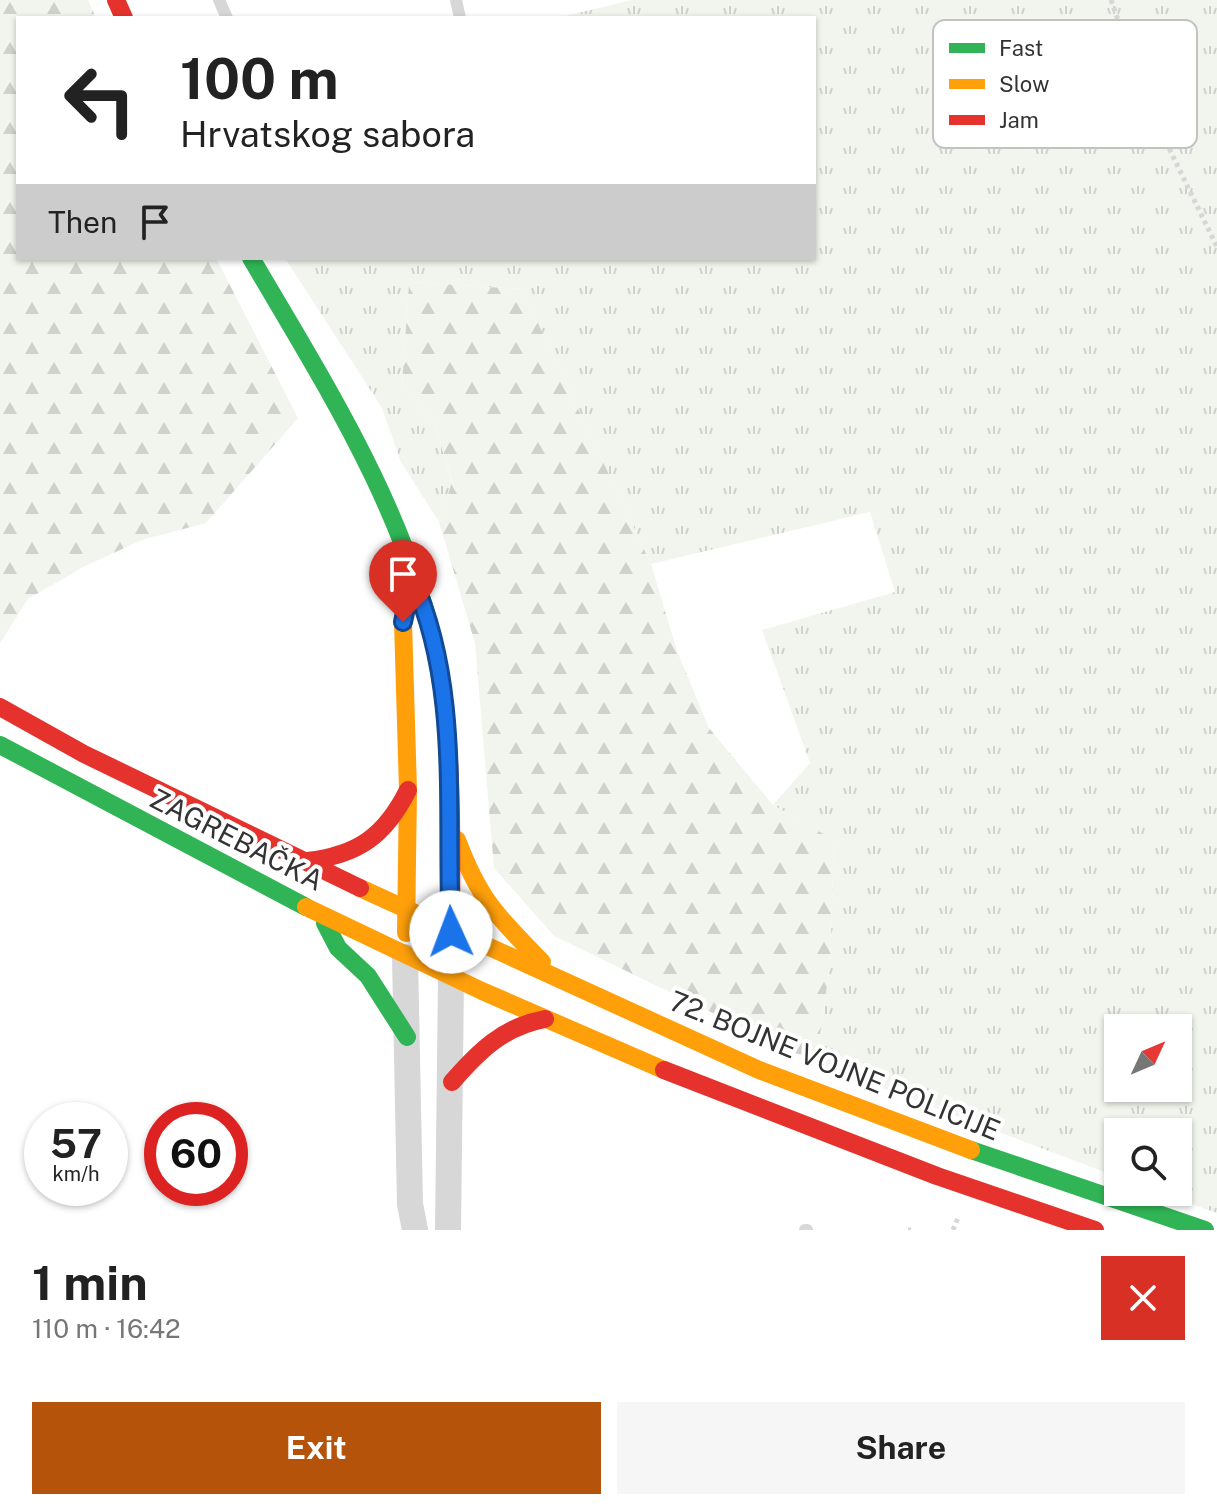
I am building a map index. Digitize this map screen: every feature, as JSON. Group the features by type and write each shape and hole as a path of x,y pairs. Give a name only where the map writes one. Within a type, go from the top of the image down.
{"main road":[{"path":"252,260 364,451 429,617 438,651 451,822 451,979 912,1168 1095,1230"},
{"path":"405,957 408,790 403,622 412,578"},
{"name":"ZAGREBAČKA","path":"0,707 84,754 451,932"},
{"name":"ZAGREBAČKA","path":"0,745 83,792 451,979"},
{"path":"307,861 338,858 363,849 383,834 408,790"},
{"path":"451,822 462,859 490,909 531,948 558,981"},
{"path":"320,913 338,948 368,976 407,1037"},
{"name":"72. BOJNE VOJNE POLICIJE","path":"451,932 867,1114 1205,1230"},
{"path":"452,1082 486,1043 504,1030 522,1022 545,1019"}],"street":[{"path":"405,957 410,1204 415,1230"},
{"path":"448,1230 451,979"}],"path":[{"path":"1111,0 1118,20"},
{"path":"1169,148 1217,247"}],"green space":[{"path":"0,0 88,0 95,16 16,16 16,260 217,260 298,418 206,523 142,540 85,566 28,599 0,643"},
{"path":"632,0 1217,0 1217,1213 1192,1204 1192,1118 1104,1118 1104,1172 816,1063 830,965 834,841 773,805 810,763 762,630 895,592 870,512 651,564 522,289 409,282 402,386 434,421 452,483 439,522 401,462 382,408 286,260 816,260 816,16 565,16"},
{"path":"409,282 522,289 651,564 677,651 709,728 773,805 834,840 830,965 816,1063 554,936 494,868 475,643 439,522 452,482 434,421 402,386"}],"traffic: fast":[{"path":"252,260 336,404 386,504 408,556 438,664"},
{"path":"0,745 306,907"},
{"path":"325,923 338,948 368,976 407,1037"},
{"path":"971,1150 1205,1230"}],"traffic: slow":[{"path":"406,933 408,790 403,622 412,578"},
{"path":"457,840 491,907 542,962"},
{"path":"360,888 759,1070 971,1150"},
{"path":"306,907 482,991 664,1070"}],"traffic: jam":[{"path":"116,0 123,16"},
{"path":"438,664 450,773 451,955"},
{"path":"0,707 84,754 360,888"},
{"path":"307,861 341,854 368,840 390,820 408,790"},
{"path":"452,1082 472,1060 504,1034 545,1019"},
{"path":"664,1070 937,1176 1095,1230"}],"route":[{"path":"403,622 412,578 429,617 438,651 443,692 451,822 451,932"}]}
